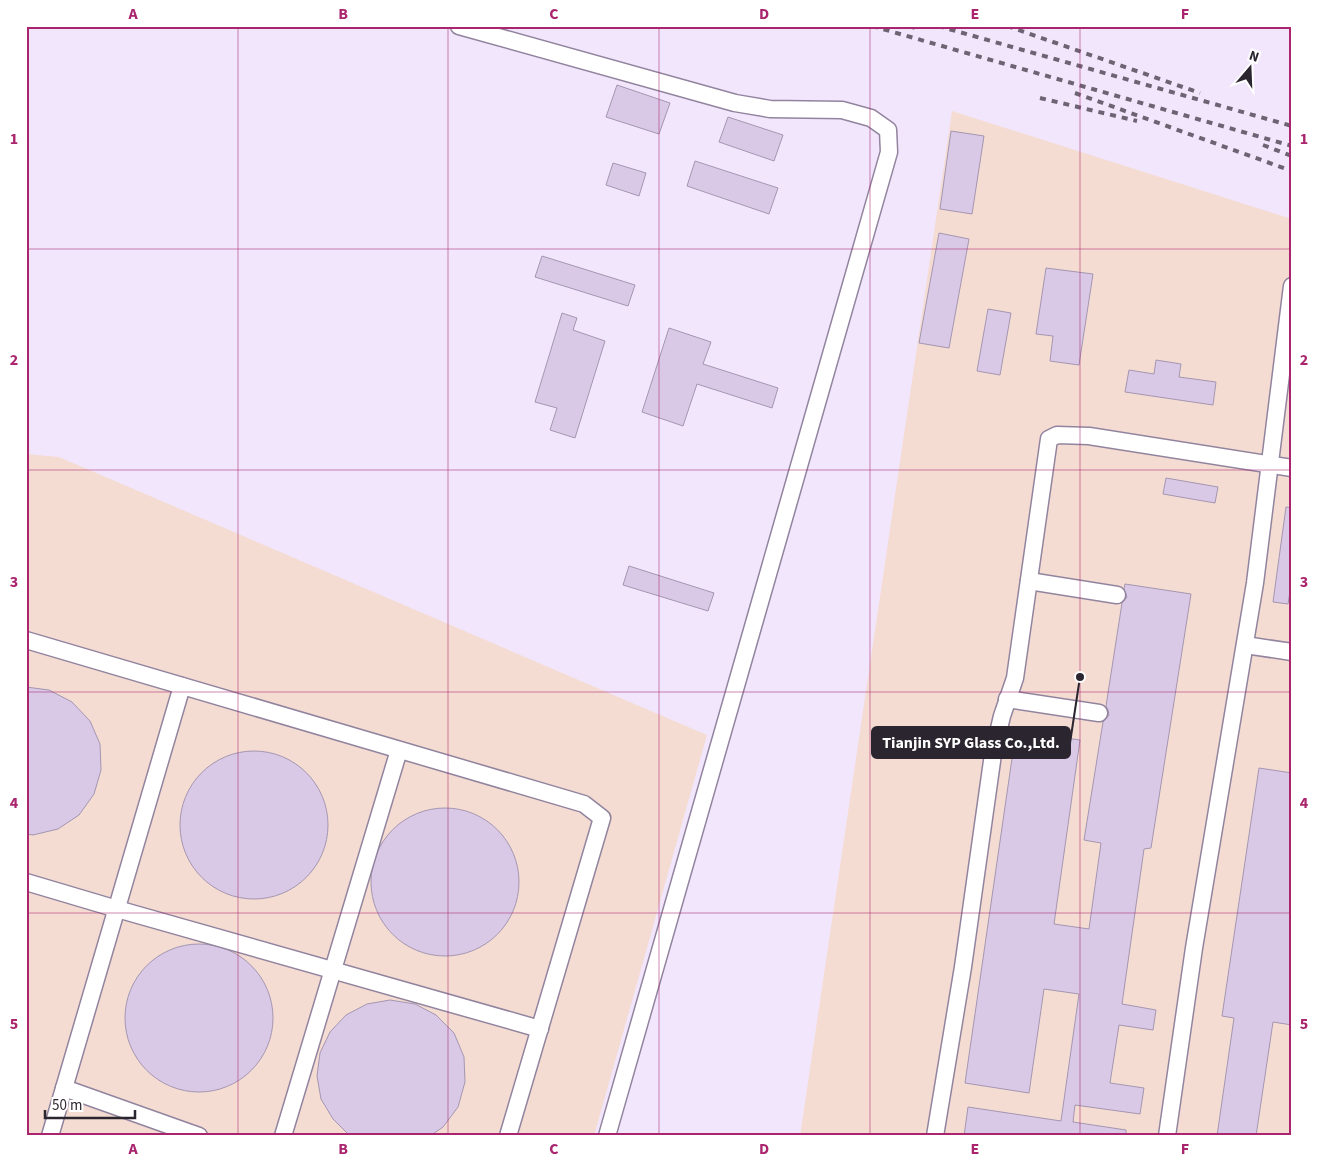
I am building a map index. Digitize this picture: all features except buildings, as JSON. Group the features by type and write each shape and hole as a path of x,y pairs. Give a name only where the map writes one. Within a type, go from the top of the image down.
{"street":[{"path":"459,26 735,103 770,109 842,110 871,118 888,130 889,152 607,1136"},
{"path":"1167,1136 1194,948 1245,645 1292,286"},
{"path":"935,1136 963,967 993,754 1002,716 1015,678 1048,440 1057,435 1089,436 1292,468"},
{"path":"1029,581 1117,595"},
{"path":"26,640 584,804 602,818 508,1136"},
{"path":"1245,645 1292,652"},
{"path":"50,1136 182,686"},
{"path":"1008,699 1099,713"},
{"path":"283,1136 399,750"},
{"path":"26,882 117,910 540,1029"},
{"path":"64,1088 199,1136"}],"shaded area":[{"path":"952,111 1292,219 1292,1136 800,1136"},
{"path":"26,454 59,457 707,735 594,1136 26,1136"}],"railway":[{"path":"872,26 1292,146"},
{"path":"909,26 919,29"},
{"path":"938,26 1292,126"},
{"path":"1007,26 1200,93"},
{"path":"1075,93 1292,171"},
{"path":"1040,98 1137,121"},
{"path":"1263,145 1292,156"}],"place":[{"name":"Tianjin SYP Glass Co.,Ltd.","path":"1080,677"}]}
